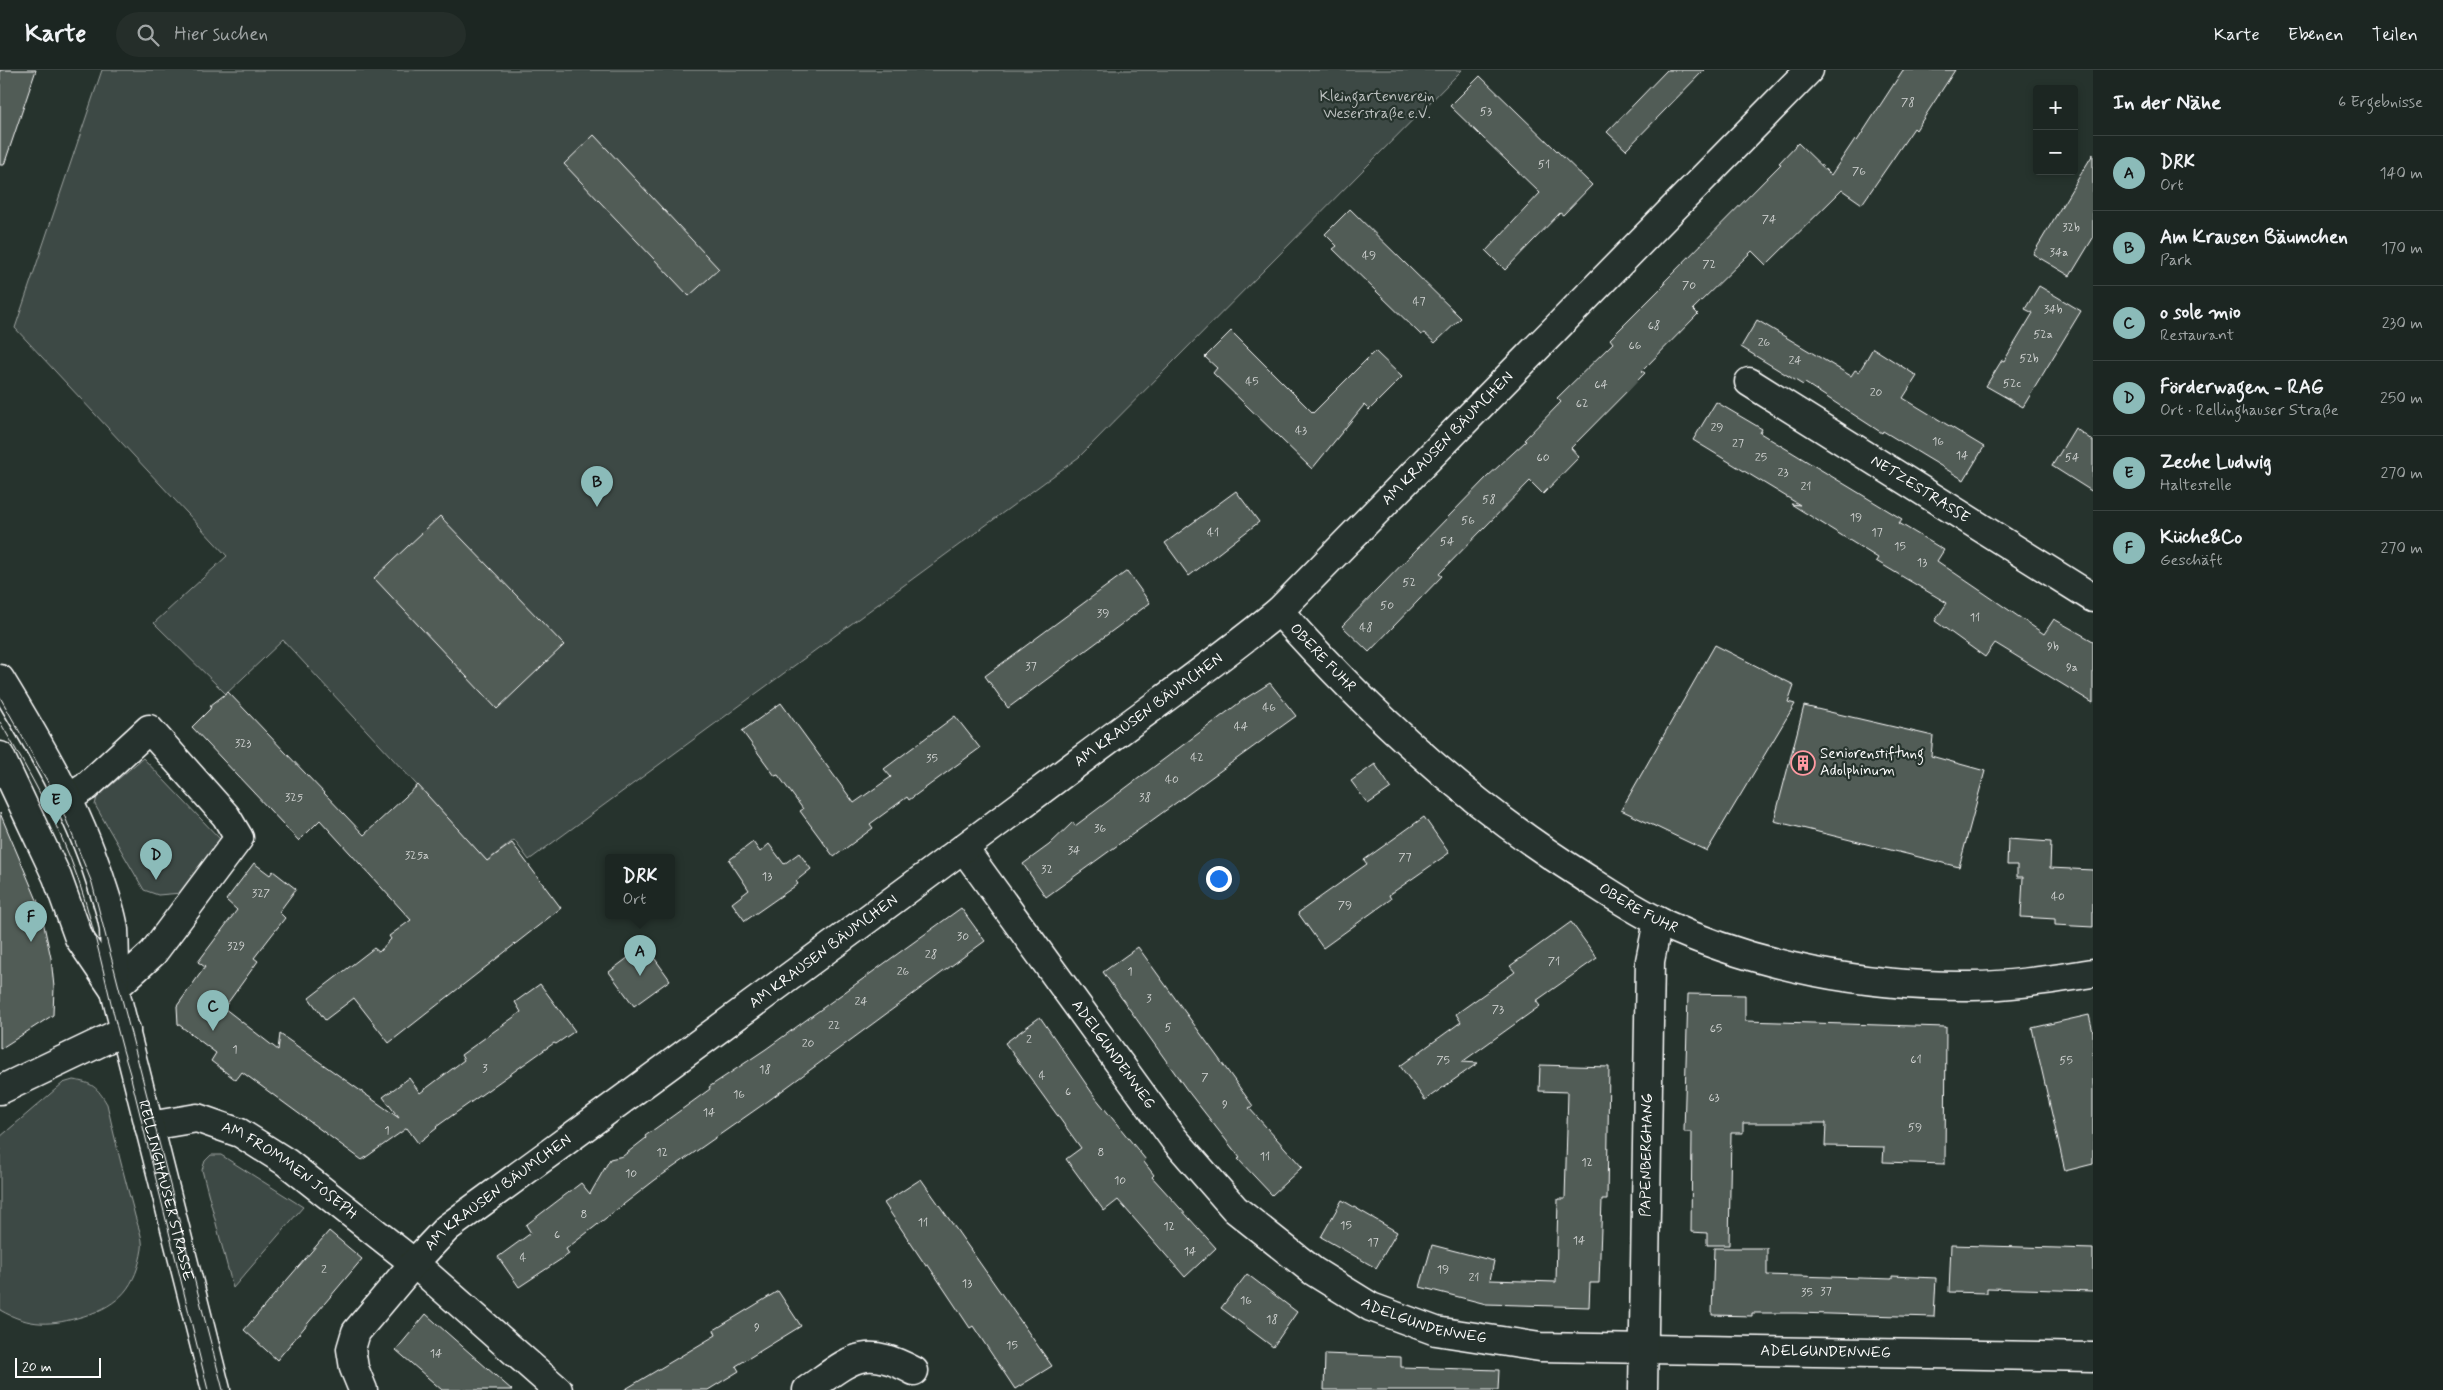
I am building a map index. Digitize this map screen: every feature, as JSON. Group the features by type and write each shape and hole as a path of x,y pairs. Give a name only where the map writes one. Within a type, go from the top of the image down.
{"street":[{"name":"AM KRAUSEN BÄUMCHEN","path":"414,1262 447,1228 964,849 1225,655 1279,611 1808,70"},
{"name":"NETZESTRASSE","path":"1749,382 2093,598"},
{"name":"OBERE FUHR","path":"1279,611 1366,703 1451,782 1536,846 1658,921 1722,946 1772,961 1834,975 1892,983 1972,986 2044,980 2093,973"},
{"name":"RELLINGHAUSER STRASSE","path":"0,679 42,747 95,863 114,929 115,991 216,1390"},
{"path":"67,799 86,787 149,729 226,816 239,838 153,953 118,984 115,991"},
{"name":"RELLINGHAUSER STRASSE","path":"0,756 57,877 79,938 115,991"},
{"name":"ADELGUNDENWEG","path":"964,849 1174,1139 1235,1209 1312,1271 1371,1307 1436,1331 1540,1347 2093,1357"},
{"name":"PAPENBERGHANG","path":"1643,1390 1650,961 1658,921"},
{"path":"0,1090 126,1030"},
{"name":"AM FROMMEN JOSEPH","path":"149,1126 197,1118 240,1133 286,1162 414,1262 558,1390"},
{"path":"363,1390 354,1368 351,1349 356,1332 414,1262"},
{"path":"807,1390 847,1363 868,1355 893,1360 914,1371"}],"green space":[{"name":"Kleingartenverein Weserstraße e.V.","path":"102,70 1462,70 1079,457 529,860 514,840 487,861 283,640 226,694 154,623 227,556 15,328"},
{"path":"143,758 220,839 216,850 181,893 158,895 144,890 95,805 97,797"},
{"path":"73,1080 90,1084 107,1104 123,1172 141,1235 142,1249 131,1284 117,1300 97,1311 61,1322 31,1322 21,1320 0,1310 0,1137 63,1083"},
{"path":"211,1155 221,1155 303,1207 233,1288 202,1170 205,1161"}],"building":[{"path":"0,70 36,70 4,165 0,165"},
{"path":"1667,70 1704,70 1626,150 1607,132"},
{"path":"1903,70 1955,70 1916,130 1914,128 1862,204 1842,190 1766,265 1752,251 1693,309 1698,314 1642,371 1645,373 1571,448 1579,457 1543,494 1530,481 1439,574 1442,576 1369,652 1342,626 1487,477 1526,441 1524,440 1561,402 1557,398 1613,343 1610,339 1781,164 1779,163 1798,143 1831,175 1855,139 1857,141"},
{"path":"1480,76 1592,185 1563,215 1560,213 1505,270 1486,251 1540,193 1450,106"},
{"path":"594,135 719,269 689,296 564,164"},
{"path":"2093,154 2093,238 2070,276 2033,254"},
{"path":"1350,209 1461,318 1435,343 1424,333 1421,335 1333,249 1337,246 1325,234"},
{"path":"2039,286 2081,311 2023,407 1986,386 2002,360 2004,361 2033,313 2025,309"},
{"path":"1757,320 1851,376 1855,370 1859,372 1873,348 1917,376 1903,398 1984,447 1964,480 1883,431 1882,433 1805,383 1803,385 1741,347"},
{"path":"1231,331 1313,413 1375,351 1402,377 1369,410 1364,405 1312,469 1213,373 1217,368 1205,357"},
{"path":"1716,402 1762,429 1760,433 1902,519 1899,523 1944,550 1937,561 2044,634 2054,619 2093,641 2093,703 1995,643 1985,657 1935,621 1947,603 1876,561 1878,558 1791,504 1800,505 1693,440"},
{"path":"2075,428 2093,441 2093,492 2052,466"},
{"path":"1236,491 1259,522 1189,576 1165,543"},
{"path":"440,516 564,645 497,709 374,578"},
{"path":"1127,571 1150,603 1008,708 985,676"},
{"path":"1715,645 1794,685 1788,702 1795,704 1707,851 1621,810"},
{"path":"1270,683 1296,716 1046,897 1023,864 1049,845 1073,822 1075,826 1243,700"},
{"path":"228,692 364,835 418,785 487,861 512,843 561,908 389,1043 354,998 325,1020 309,998 374,948 379,952 391,939 389,936 411,920 320,820 299,841 192,727 210,709 211,705"},
{"path":"781,703 854,803 891,777 884,769 955,716 980,748 909,800 907,797 870,824 873,828 834,857 800,811 803,809 778,775 775,776 742,731"},
{"path":"1804,706 1933,736 1931,756 1985,771 1959,867 1774,821"},
{"path":"1375,764 1391,788 1368,804 1351,781"},
{"path":"0,813 40,907 51,958 54,987 53,1015 0,1049"},
{"path":"1424,817 1449,853 1389,895 1391,899 1323,948 1298,913 1367,864 1364,860"},
{"path":"2008,839 2051,842 2050,868 2093,870 2093,927 2055,925 2055,919 2021,917 2023,877 2017,877 2017,865 2007,865"},
{"path":"753,842 760,852 769,844 784,864 799,853 811,869 796,881 798,884 745,921 732,903 749,890 729,860"},
{"path":"254,863 270,875 273,871 296,889 279,912 285,918 254,958 258,961 224,1008 278,1050 280,1034 399,1118 383,1097 409,1078 420,1093 464,1060 461,1055 521,1012 515,1002 540,984 575,1031 556,1044 554,1043 436,1127 418,1143 407,1128 362,1160 242,1072 236,1080 211,1061 216,1053 178,1024 177,1006 205,967 198,962 237,910 226,900"},
{"path":"961,908 985,941 768,1101 655,1180 566,1249 569,1254 519,1287 498,1257 531,1233 526,1225 581,1183 590,1194 610,1159 623,1156 646,1138 645,1136 710,1089 709,1087 766,1049"},
{"path":"1571,922 1597,958 1536,1001 1540,1006 1462,1062 1478,1063 1425,1100 1400,1066 1461,1022 1456,1014 1515,972 1510,966"},
{"path":"645,945 670,980 634,1006 609,972"},
{"path":"1138,947 1253,1106 1249,1108 1302,1167 1272,1195 1238,1159 1240,1158 1187,1090 1103,972"},
{"path":"1688,994 1745,995 1745,1021 1946,1027 1945,1164 1883,1162 1884,1147 1825,1146 1826,1123 1743,1123 1743,1133 1731,1133 1729,1245 1707,1245 1707,1233 1691,1232 1692,1132 1684,1132"},
{"path":"2089,1015 2093,1032 2093,1164 2065,1171 2032,1028"},
{"path":"1040,1017 1095,1097 1146,1160 1144,1162 1154,1175 1152,1177 1216,1248 1185,1277 1118,1200 1104,1211 1066,1159 1081,1148 1005,1043"},
{"path":"1540,1065 1609,1067 1607,1200 1602,1200 1599,1283 1590,1283 1589,1307 1486,1304 1420,1287 1432,1245 1494,1261 1490,1280 1556,1282 1558,1199 1565,1199 1568,1092 1539,1091"},
{"path":"921,1179 1052,1366 1015,1389 973,1326 970,1328 928,1265 926,1266 884,1203"},
{"path":"1342,1200 1397,1232 1376,1268 1321,1237"},
{"path":"329,1231 362,1259 277,1360 244,1330"},
{"path":"1951,1245 2093,1249 2093,1291 1987,1288 1987,1293 1949,1292"},
{"path":"1714,1248 1767,1248 1767,1275 1892,1279 1892,1276 1936,1278 1934,1317 1796,1313 1752,1313 1752,1316 1712,1315"},
{"path":"1247,1274 1297,1312 1273,1347 1221,1308"},
{"path":"778,1291 801,1326 736,1366 739,1371 708,1390 624,1390 716,1335 714,1330"},
{"path":"426,1314 512,1390 442,1390 396,1350"},
{"path":"1325,1354 1401,1357 1401,1367 1499,1370 1498,1390 1324,1390"}],"tram line":[{"path":"0,697 58,800 92,883 223,1390"},
{"path":"0,722 53,818 86,903 208,1390"}],"place":[{"name":"Am Krausen Bäumchen","path":"597,507"},
{"name":"Seniorenstiftung Adolphinum","path":"1803,763"},
{"name":"Zeche Ludwig","path":"56,825"},
{"name":"Förderwagen - RAG","path":"156,880"},
{"name":"Küche&Co","path":"31,942"},
{"name":"DRK","path":"640,976"},
{"name":"o sole mio","path":"213,1031"}]}
